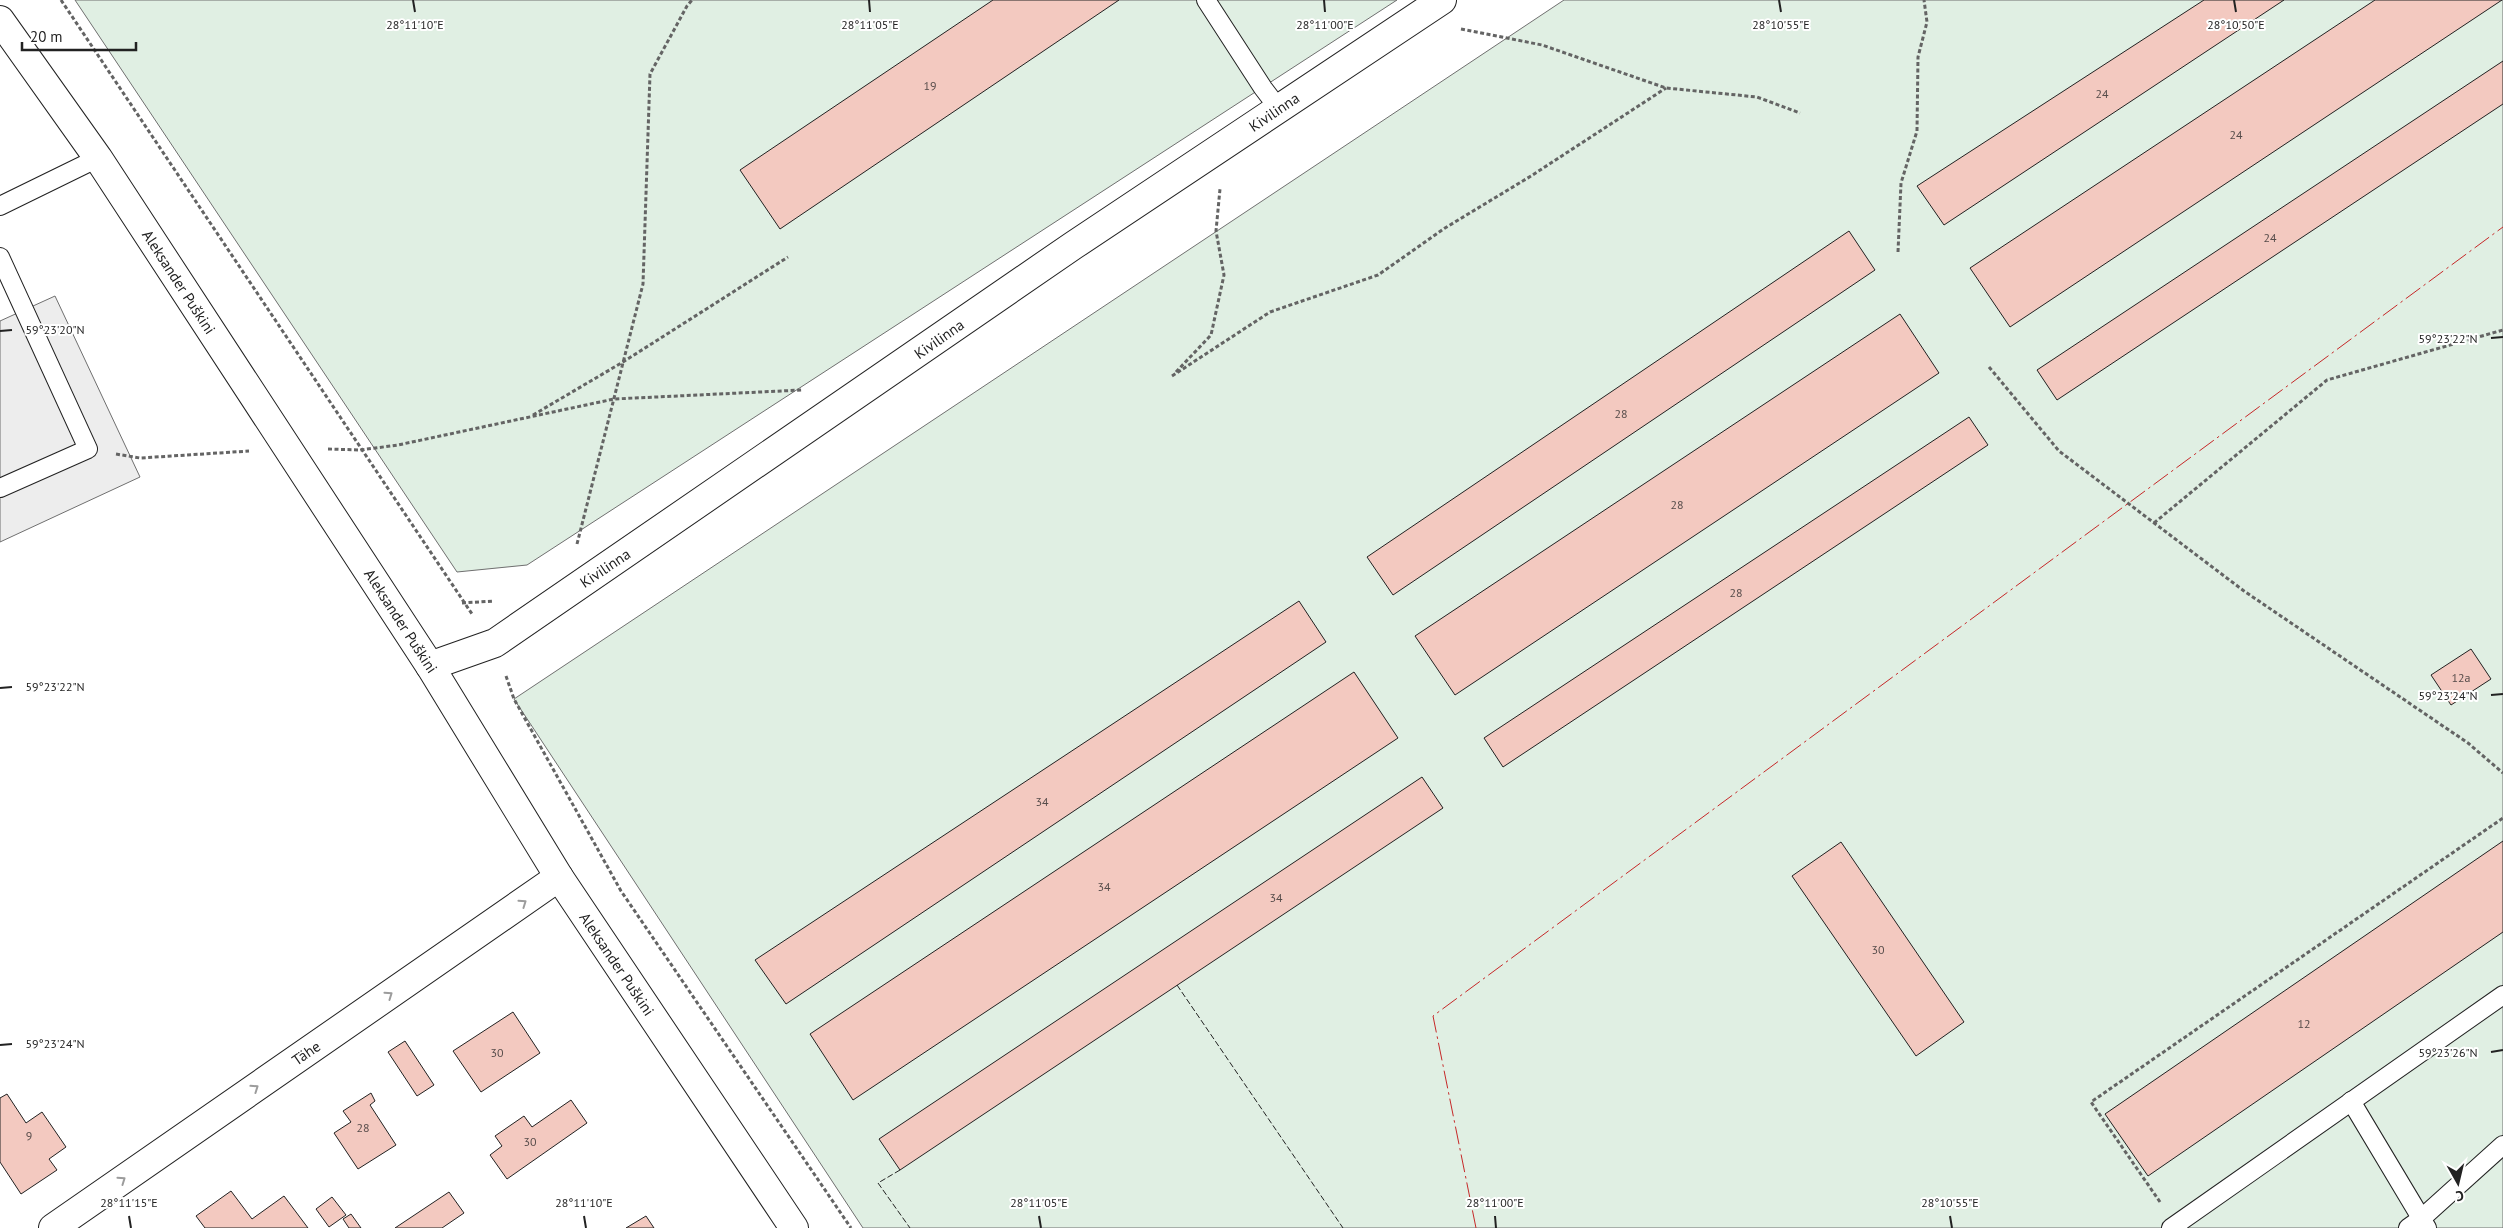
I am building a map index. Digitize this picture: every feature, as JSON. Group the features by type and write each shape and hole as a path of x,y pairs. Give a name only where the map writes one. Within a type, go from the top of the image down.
{"street":[{"name":"Kivilinna","path":"430,666 495,643 1074,245 1442,0"},
{"name":"Aleksander Puškini","path":"0,20 98,158 430,666 559,878 794,1228"},
{"name":"Tähe","path":"53,1228 559,878"}],"lane":[{"path":"1206,0 1263,88 1279,109"},
{"path":"0,206 98,158"},
{"path":"0,257 88,449 0,488"},
{"path":"2173,1226 2503,995"},
{"path":"2351,1101 2419,1225 2503,1145"}],"path":[{"path":"60,0 462,603 495,643 514,699 621,891 851,1228"},
{"path":"576,547 643,284 650,74 692,0"},
{"path":"1898,252 1901,183 1917,131 1918,58 1927,22 1924,0"},
{"path":"1458,28 1542,45 1666,88 1757,97 1800,112"},
{"path":"1220,189 1216,231 1224,275 1211,336 1172,376 1270,312 1378,275 1445,228 1531,176 1666,88"},
{"path":"530,417 623,362 788,257"},
{"path":"2154,523 2327,380 2503,330"},
{"path":"1989,368 2060,451 2244,591 2468,743 2503,773"},
{"path":"88,449 140,458 288,449 360,450 398,445 614,400 806,390"},
{"path":"2173,1226 2091,1102 2503,818"}],"green space":[{"path":"75,0 1397,0 527,565 457,572"},
{"path":"1564,0 2503,0 2503,1228 863,1228 514,699"}],"shaded area":[{"path":"55,296 140,477 0,542 0,321"}],"building":[{"path":"993,0 1119,0 780,229 740,170"},
{"path":"2204,0 2284,0 1944,225 1917,186"},
{"path":"2375,0 2502,0 2010,327 1970,268"},
{"path":"2503,61 2503,104 2057,400 2037,370"},
{"path":"1849,231 1875,270 1393,595 1367,557"},
{"path":"1900,314 1939,373 1455,695 1415,636"},
{"path":"1969,417 1988,445 1503,767 1484,738"},
{"path":"1299,601 1326,642 786,1004 755,960"},
{"path":"2471,649 2491,679 2451,705 2431,675"},
{"path":"1354,672 1398,738 853,1100 810,1034"},
{"path":"1422,777 1443,808 900,1170 879,1139"},
{"path":"2503,841 2503,932 2148,1176 2105,1114"},
{"path":"1841,842 1964,1022 1916,1056 1792,876"},
{"path":"513,1012 540,1053 481,1092 453,1051"},
{"path":"405,1041 434,1085 417,1096 388,1052"},
{"path":"371,1093 375,1101 370,1105 396,1145 358,1169 334,1133 351,1122 343,1111"},
{"path":"7,1094 26,1123 42,1112 66,1147 49,1159 57,1170 21,1194 0,1162 0,1098"},
{"path":"571,1100 587,1123 507,1179 490,1155 502,1146 495,1136 524,1116 532,1127"},
{"path":"231,1191 252,1219 284,1196 308,1228 205,1228 196,1216"},
{"path":"449,1192 464,1213 442,1228 395,1228"},
{"path":"332,1197 346,1215 329,1227 316,1209"},
{"path":"351,1214 361,1228 349,1228 343,1219"},
{"path":"646,1216 654,1228 626,1228"}],"fence":[{"path":"1177,985 1343,1228"},
{"path":"900,1170 878,1183 910,1228"}],"power":[{"path":"1476,1228 1433,1016 2503,227"}]}
